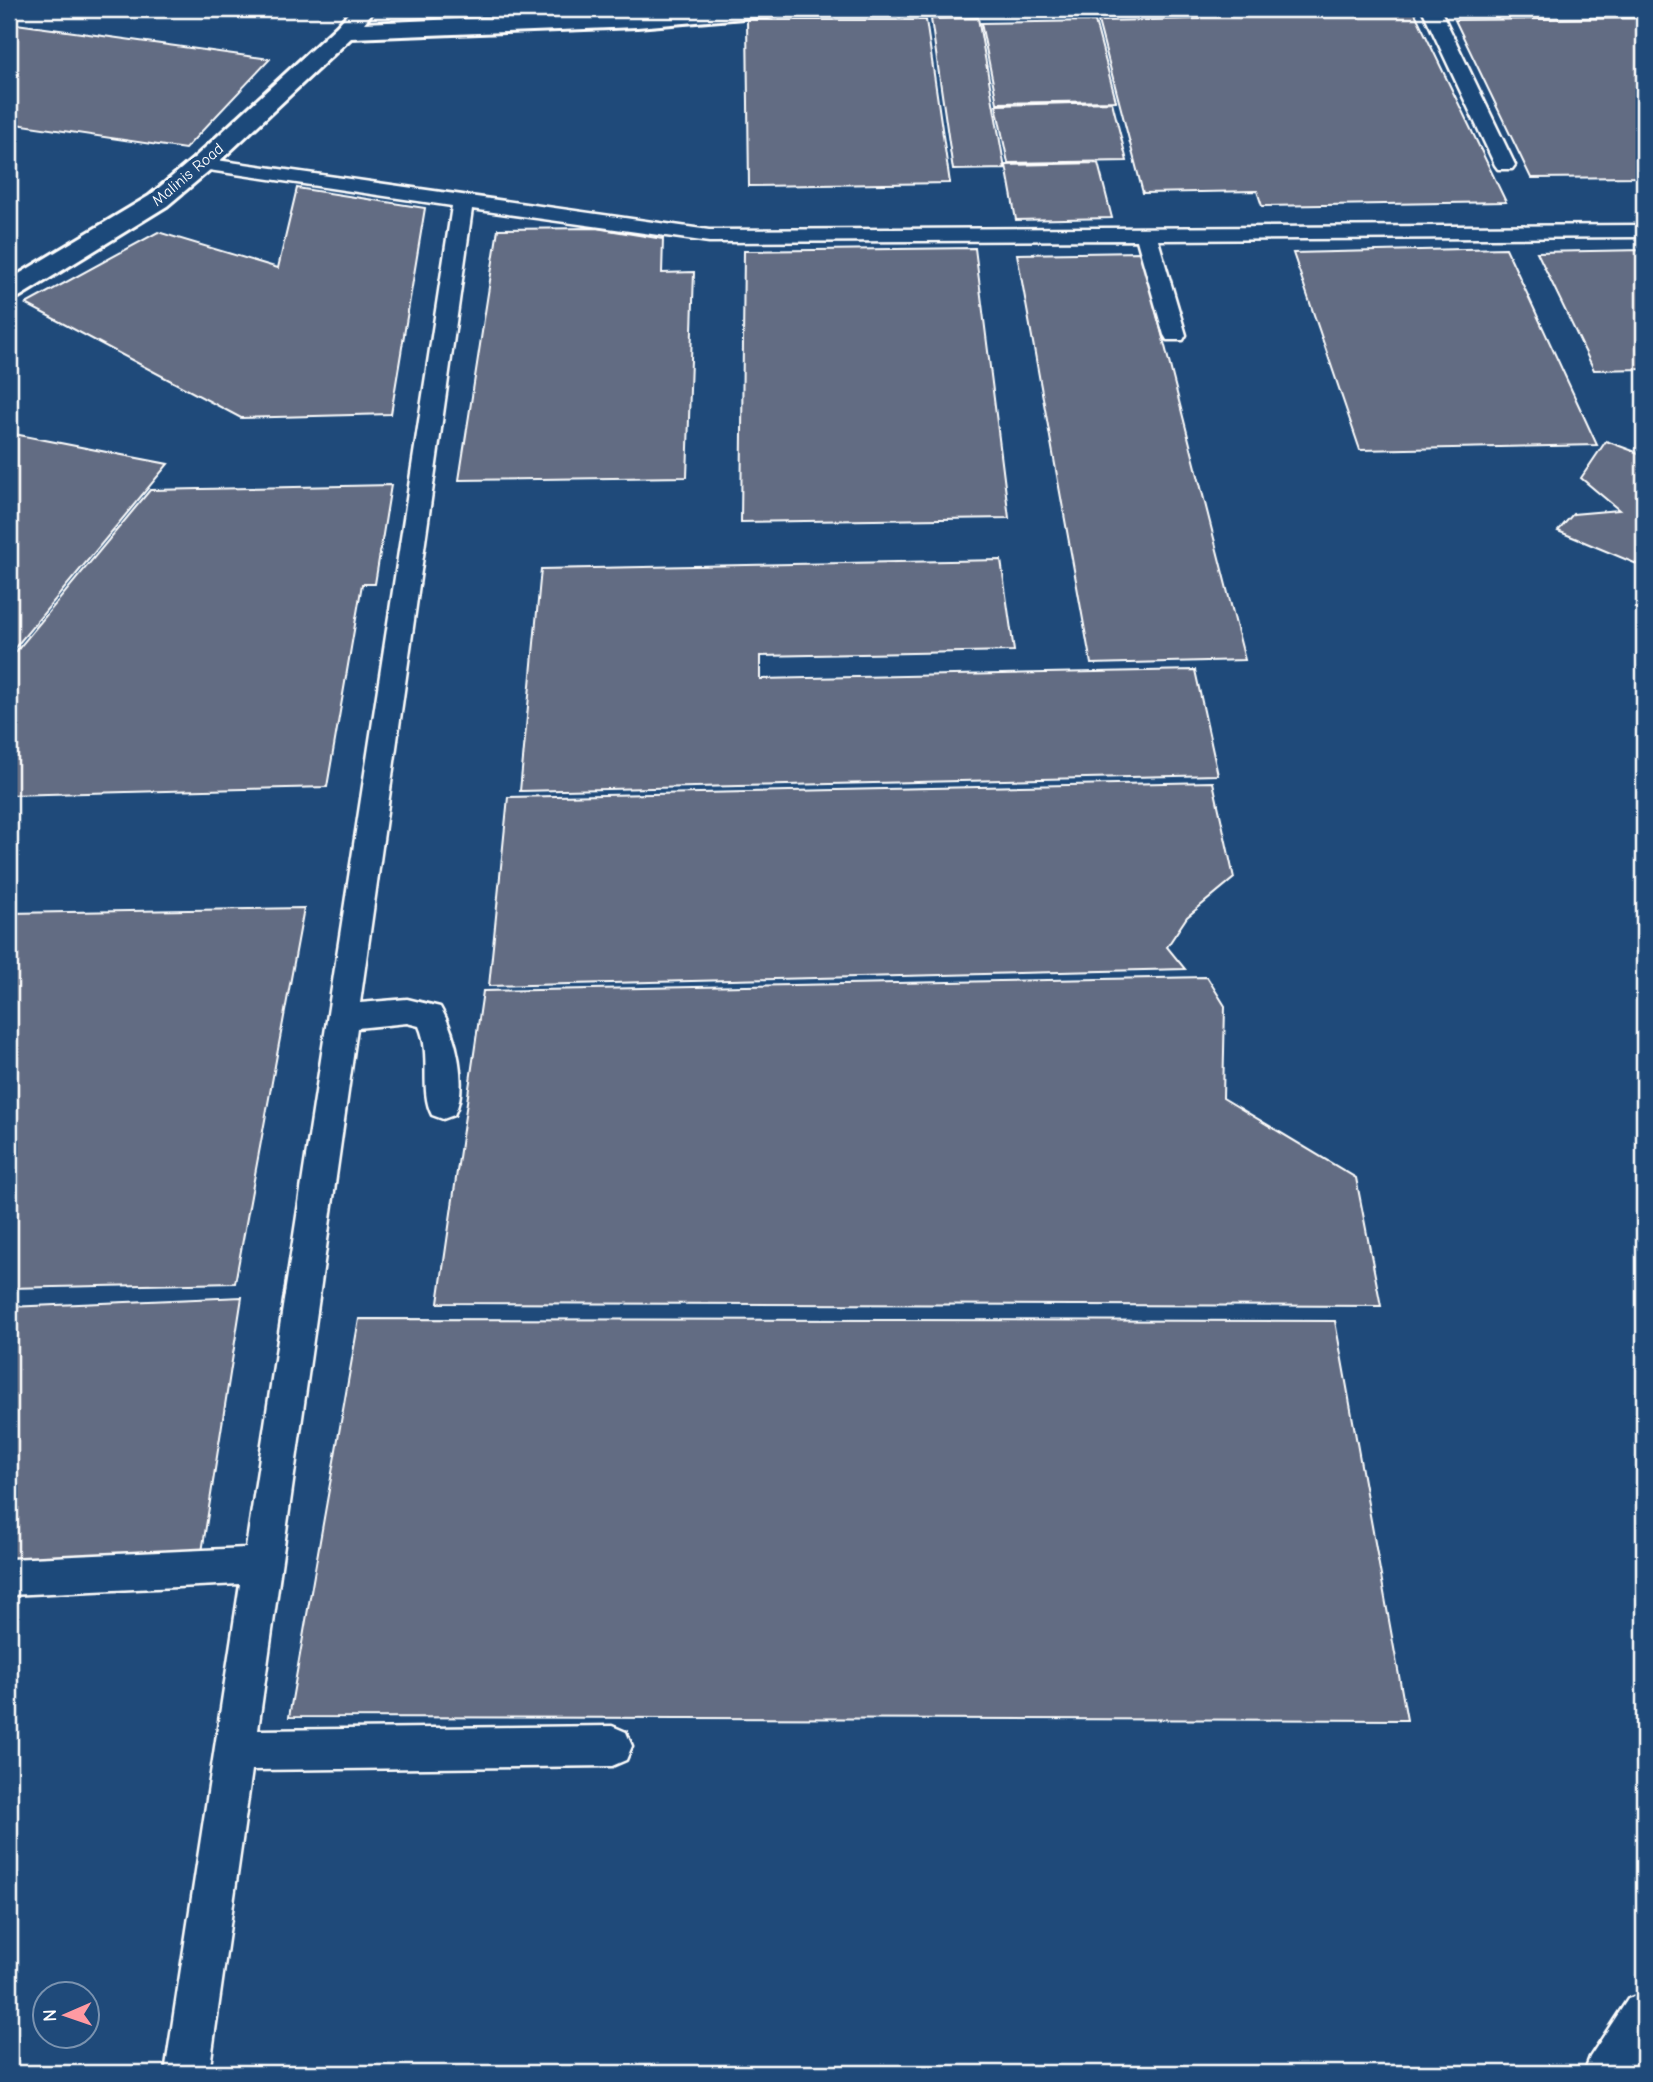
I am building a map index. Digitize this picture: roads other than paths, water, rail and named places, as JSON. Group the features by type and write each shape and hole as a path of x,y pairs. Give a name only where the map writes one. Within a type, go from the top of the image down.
{"main road":[{"name":"Malinis Road","path":"9,291 158,201 202,164 345,31 364,9"},
{"path":"345,31 574,23 709,11 768,9"}],"lane":[{"path":"1431,9 1505,165"},
{"path":"202,164 709,236 1644,231"},
{"path":"187,2073 463,201"},
{"path":"1145,232 1175,335"},
{"path":"342,1017 407,1011 429,1016 438,1028 441,1043 443,1106"},
{"path":"9,1577 261,1565"},
{"path":"234,1750 612,1746"},
{"path":"1606,2073 1644,2015"}]}
